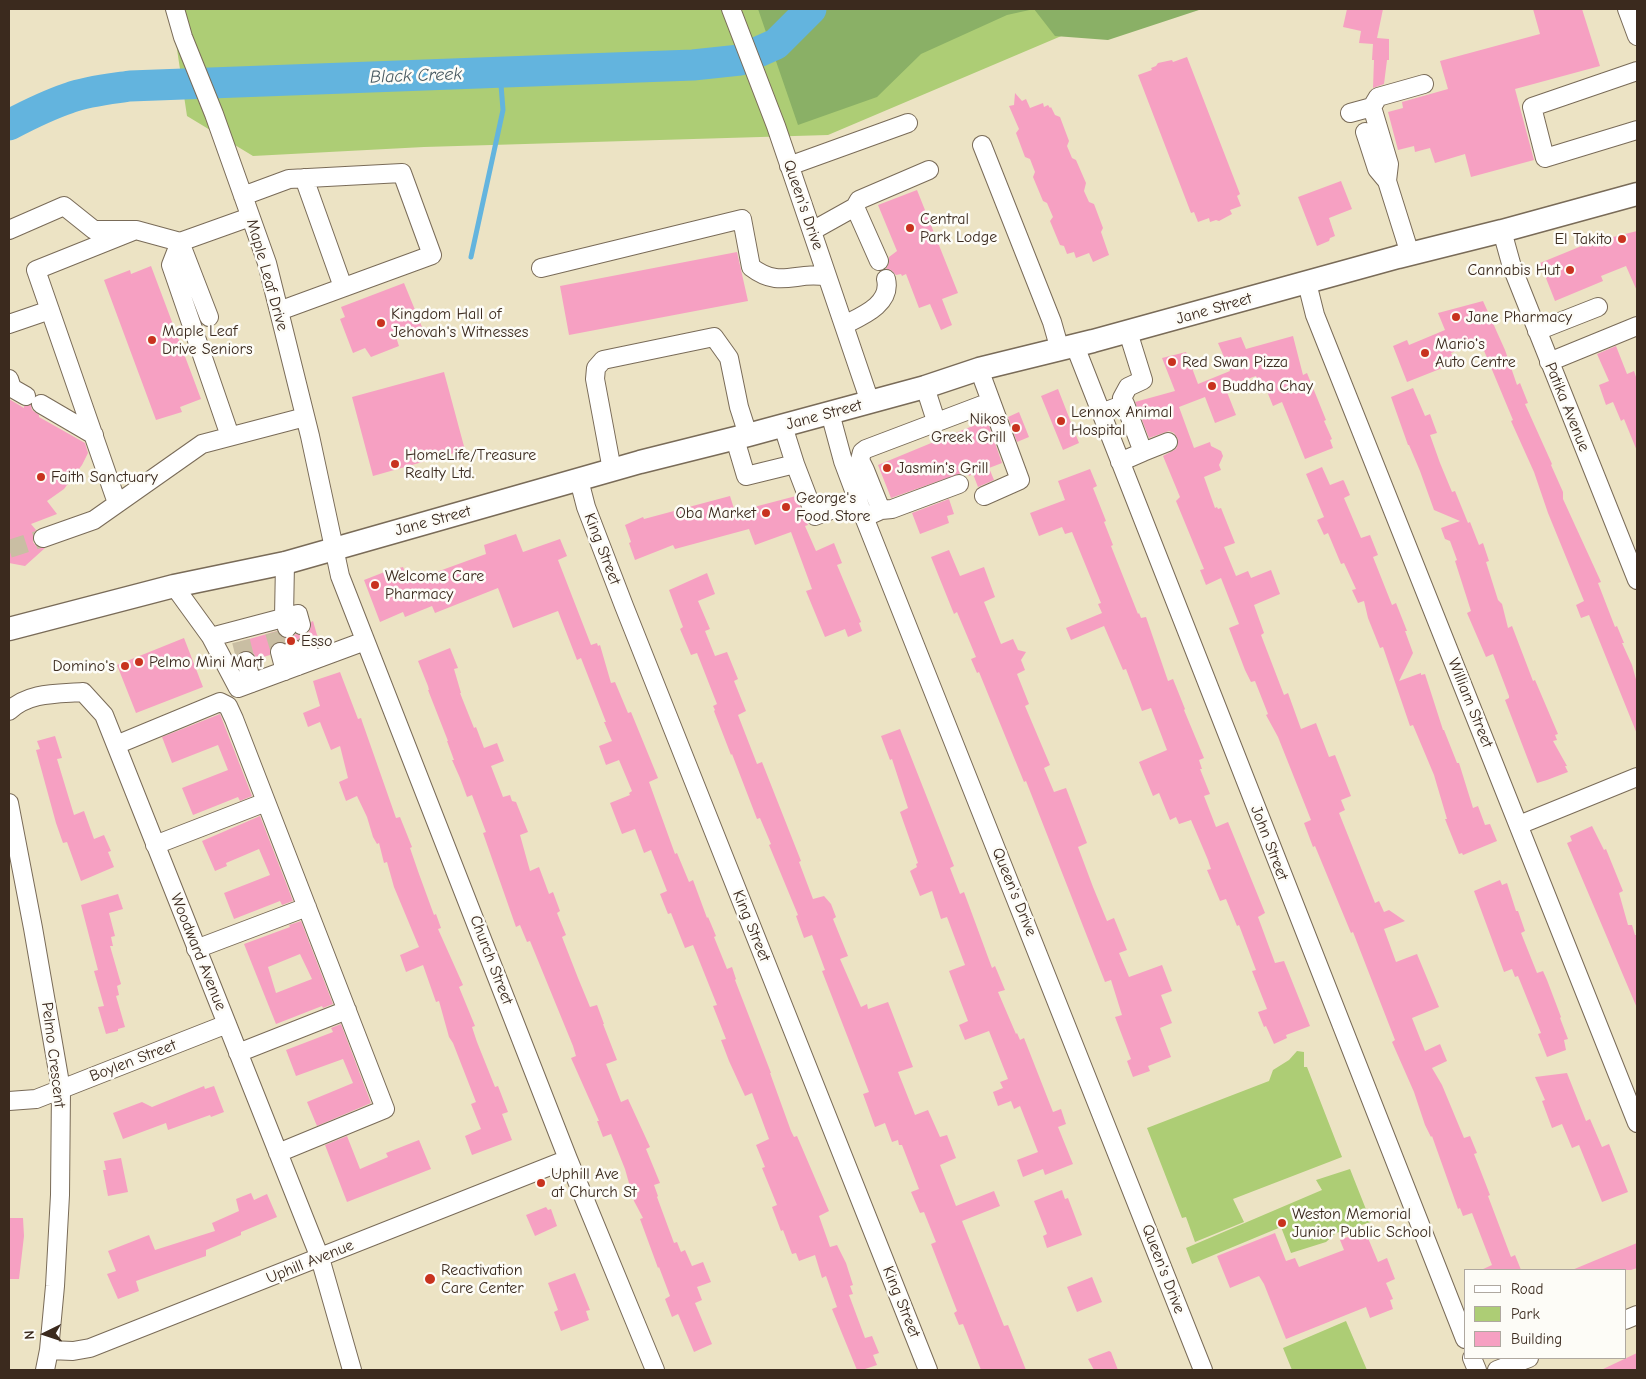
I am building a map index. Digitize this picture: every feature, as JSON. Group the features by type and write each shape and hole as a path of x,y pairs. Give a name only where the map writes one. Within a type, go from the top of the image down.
{"main road":[{"name":"Jane Street","path":"9,629 174,586 285,562 612,470 925,387 978,369 1068,348 1637,194"}],"street":[{"name":"Maple Leaf Drive","path":"174,9 183,37 214,114 267,264 305,417 333,548"},
{"path":"1627,9 1637,36"},
{"name":"Queen's Drive","path":"733,13 776,126 870,402"},
{"path":"1637,71 1532,107 1546,158 1637,130"},
{"path":"1350,113 1372,107 1378,97 1424,84"},
{"path":"1372,107 1389,164 1388,181 1410,254"},
{"path":"790,166 908,123"},
{"path":"1365,132 1377,170 1388,181"},
{"name":"John Street","path":"982,145 1052,322 1068,348 1101,412 1464,1336"},
{"path":"812,231 855,208 859,200 929,170"},
{"path":"243,196 289,179 402,173 432,255 279,311"},
{"path":"304,178 343,287"},
{"path":"9,230 64,206 94,230 136,230 180,242 250,217"},
{"path":"855,208 879,261"},
{"path":"541,268 742,219 751,267 762,275 790,279 815,274 827,277"},
{"path":"118,504 36,270 136,230"},
{"name":"Patika Avenue","path":"1502,231 1512,267 1637,580"},
{"path":"180,242 208,317"},
{"path":"180,242 171,265 230,436"},
{"path":"844,325 880,304 888,287 886,279"},
{"name":"William Street","path":"1308,283 1315,315 1637,1123"},
{"path":"1537,331 1598,307"},
{"path":"9,324 50,310"},
{"path":"1549,362 1637,326"},
{"path":"1128,332 1144,380 1128,387 1122,398 1143,452"},
{"path":"612,470 595,379 596,368 603,360 714,337 729,358 739,407 746,476 795,464"},
{"path":"978,369 1020,480 984,496"},
{"path":"9,379 12,388 94,435"},
{"path":"925,387 936,421"},
{"path":"881,510 857,473 862,452 936,421 990,402"},
{"path":"1101,412 1125,404"},
{"name":"Queen's Drive","path":"830,413 843,461 857,473 858,500 864,517 1203,1370"},
{"path":"43,538 94,520 202,444 305,417"},
{"path":"782,426 814,516 858,500"},
{"path":"1120,462 1168,442"},
{"name":"King Street","path":"579,480 586,507 635,633 928,1370"},
{"path":"864,517 881,510 892,509 959,484"},
{"name":"Church Street","path":"333,548 340,576 365,641 568,1159 655,1370"},
{"path":"211,637 244,634 284,625 285,562"},
{"path":"174,586 211,637 238,688 256,681 296,657 365,641"},
{"path":"251,660 256,681"},
{"name":"Woodward Avenue","path":"9,711 15,705 40,695 83,692 104,715 320,1258 350,1362"},
{"path":"116,745 220,702 228,706 234,719 385,1109 278,1153"},
{"path":"1519,825 1637,777"},
{"name":"Pelmo Crescent","path":"9,802 34,928 61,1089 60,1195 55,1286 45,1370"},
{"path":"155,845 266,802"},
{"path":"196,949 307,907"},
{"path":"238,1053 347,1010"},
{"name":"Boylen Street","path":"9,1101 36,1099 226,1024"},
{"name":"Uphill Avenue","path":"48,1350 73,1351 90,1348 568,1159"},
{"path":"1497,1370 1526,1359"},
{"path":"340,1370 350,1362"}],"green space":[{"path":"171,9 1125,9 828,135 424,147 253,156 187,116"},
{"path":"758,9 1034,9 1007,15 921,54 877,97 798,125"},
{"path":"1034,9 1202,9 1108,40 1055,36"},
{"path":"1297,1051 1304,1052 1304,1067 1307,1067 1342,1157 1233,1199 1244,1222 1195,1242 1186,1217 1182,1218 1147,1128 1269,1081 1273,1070 1289,1060"},
{"path":"1350,1169 1371,1222 1336,1233 1326,1242 1291,1253 1281,1227 1192,1264 1186,1248 1322,1190 1316,1180"},
{"path":"1346,1321 1367,1370 1292,1370 1283,1348"}],"building":[{"path":"1347,9 1383,9 1377,38 1389,39 1389,60 1387,60 1384,84 1373,88 1373,44 1359,43 1361,31 1343,27"},
{"path":"1533,9 1582,9 1600,66 1515,89 1534,160 1471,177 1465,154 1435,163 1430,148 1415,152 1414,146 1398,150 1388,112 1403,108 1402,102 1448,89 1440,61 1540,34"},
{"path":"1187,57 1240,194 1237,196 1241,206 1230,210 1232,214 1219,221 1210,222 1209,218 1198,222 1194,212 1191,213 1138,75 1152,70 1151,68 1158,63 1172,60 1173,62"},
{"path":"1015,93 1022,101 1026,99 1030,108 1043,103 1044,107 1048,105 1055,115 1060,117 1069,141 1067,146 1072,158 1076,160 1086,183 1084,191 1089,202 1094,204 1103,228 1101,232 1109,255 1093,262 1089,253 1076,258 1074,252 1067,254 1064,246 1060,245 1050,221 1053,217 1047,203 1043,201 1033,177 1035,172 1030,159 1025,157 1016,133 1019,129 1009,106 1014,105"},
{"path":"1341,181 1352,209 1329,218 1335,236 1317,246 1298,197"},
{"name":"Central Park Lodge","path":"917,190 958,293 942,299 952,325 941,330 930,304 919,308 906,274 902,276 901,274 896,275 891,270 886,269 889,257 897,251 878,205"},
{"path":"1637,231 1637,291 1626,266 1601,276 1603,281 1555,301 1540,263 1589,243"},
{"path":"737,252 748,301 569,335 560,286"},
{"name":"Maple Leaf Drive Seniors","path":"151,266 201,399 180,407 182,412 156,420 104,280 130,270 131,274"},
{"name":"Kingdom Hall of Jehovah's Witnesses","path":"404,283 422,327 396,337 399,346 371,357 365,348 353,353 340,319 345,317 341,307"},
{"path":"1483,301 1505,350 1517,385 1520,383 1528,403 1525,404 1552,464 1563,492 1563,499 1601,582 1598,583 1632,665 1637,683 1637,734 1589,615 1581,618 1576,605 1584,601 1480,341 1451,353 1455,363 1407,382 1393,346 1407,340 1409,345 1445,330 1438,313"},
{"path":"1293,336 1303,375 1307,373 1326,420 1324,421 1332,439 1330,440 1333,448 1305,459 1282,402 1273,406 1264,384 1260,386 1256,376 1225,387 1236,415 1215,423 1205,397 1179,407 1194,448 1210,442 1211,446 1221,451 1223,456 1219,465 1221,470 1204,477 1215,508 1221,508 1235,543 1224,547 1236,576 1248,571 1251,578 1271,570 1280,594 1254,605 1264,633 1261,635 1284,695 1288,693 1301,729 1316,723 1329,757 1335,755 1351,796 1341,800 1345,810 1339,813 1375,903 1379,901 1384,912 1389,910 1405,921 1384,929 1396,962 1417,954 1439,1007 1412,1018 1425,1051 1440,1044 1447,1061 1432,1068 1442,1085 1464,1138 1470,1136 1477,1153 1474,1154 1490,1195 1488,1196 1511,1257 1515,1255 1521,1269 1483,1269 1492,1265 1472,1213 1463,1216 1460,1208 1458,1209 1432,1136 1425,1125 1414,1092 1392,1042 1395,1040 1353,932 1351,933 1315,846 1313,847 1304,823 1311,820 1278,737 1266,715 1268,714 1255,681 1251,682 1245,670 1229,628 1239,624 1221,578 1206,585 1200,570 1204,569 1176,501 1180,497 1163,456 1176,449 1178,439 1174,433 1169,431 1149,438 1135,402 1175,391 1162,358 1186,352 1198,384 1230,371 1218,343 1241,337 1246,349"},
{"path":"1616,346 1627,374 1634,371 1637,380 1637,451 1624,419 1621,421 1613,402 1606,405 1599,385 1609,381 1597,354"},
{"path":"444,372 465,450 373,476 352,397"},
{"path":"1413,388 1425,416 1430,414 1437,433 1430,435 1440,463 1452,492 1455,491 1468,523 1470,522 1479,545 1483,543 1489,561 1486,562 1498,600 1502,604 1508,628 1512,626 1533,681 1535,680 1558,734 1555,735 1557,740 1553,741 1567,766 1565,766 1568,772 1547,780 1537,783 1505,700 1509,696 1493,654 1486,657 1467,613 1471,611 1455,561 1457,560 1450,541 1445,539 1441,528 1460,521 1434,510 1391,397"},
{"name":"Lennox Animal Hospital","path":"1058,389 1079,443 1063,450 1041,396"},
{"name":"Faith Sanctuary","path":"9,399 24,408 24,406 31,405 32,410 39,417 85,443 88,453 82,465 64,489 47,501 57,514 31,524 36,530 33,542 36,546 45,548 25,566 9,563"},
{"name":"Nikos Greek Grill","path":"1019,412 1029,437 1017,442 1008,417"},
{"path":"987,420 1002,463 989,468 994,480 978,487 973,474 969,476 967,471 891,498 878,465"},
{"path":"1322,467 1330,485 1344,481 1350,495 1344,498 1361,538 1370,535 1378,555 1373,557 1392,605 1396,603 1407,631 1405,631 1413,653 1399,681 1421,673 1421,675 1425,674 1443,730 1457,763 1459,763 1473,808 1478,806 1485,825 1490,824 1497,841 1463,855 1462,853 1459,854 1445,819 1447,819 1434,775 1413,725 1410,726 1383,647 1380,648 1368,618 1364,601 1358,603 1352,590 1356,589 1344,563 1341,564 1328,533 1324,535 1317,520 1324,517 1306,474"},
{"path":"1090,469 1097,486 1093,488 1106,521 1104,522 1113,545 1111,546 1138,614 1141,618 1146,617 1168,681 1173,679 1204,758 1199,760 1202,769 1200,769 1210,794 1204,796 1216,827 1228,822 1265,913 1258,917 1275,963 1284,961 1310,1026 1286,1035 1287,1038 1274,1044 1258,1012 1267,1009 1252,971 1256,970 1239,925 1237,926 1226,899 1220,901 1207,870 1211,869 1208,860 1191,820 1179,824 1176,817 1170,820 1159,793 1153,796 1139,762 1167,750 1151,708 1142,711 1126,669 1123,670 1104,626 1071,640 1066,628 1102,613 1098,604 1101,603 1072,532 1065,534 1062,527 1039,536 1030,513 1065,500 1058,481"},
{"path":"730,496 735,512 796,496 808,525 805,526 816,551 834,543 842,563 837,565 861,622 859,623 862,631 848,637 845,629 825,637 806,591 812,589 791,532 755,545 749,529 675,549 673,545 635,560 625,525 643,517 644,519"},
{"path":"949,499 954,514 947,516 949,523 920,534 912,513"},
{"path":"516,534 523,552 560,539 567,556 558,560 591,645 597,643 598,646 600,645 611,683 615,682 628,713 631,712 658,778 649,782 675,854 677,853 689,882 693,880 716,936 714,937 727,969 732,967 735,980 791,1131 794,1137 797,1136 829,1211 819,1216 830,1247 837,1245 846,1263 853,1285 850,1286 853,1294 849,1295 865,1338 872,1336 879,1353 873,1355 877,1365 857,1370 832,1309 837,1307 826,1276 822,1278 815,1255 799,1261 796,1253 792,1254 783,1230 781,1231 772,1207 777,1205 762,1168 765,1167 756,1145 769,1139 752,1093 745,1096 729,1061 721,1040 726,1039 713,1006 717,1005 693,945 685,948 671,913 668,914 660,894 667,891 651,850 644,853 635,829 622,834 610,803 630,795 629,793 632,791 619,760 606,765 599,746 612,741 581,658 577,660 558,611 513,628 498,588 435,613 432,606 405,617 403,612 380,622 364,580 403,567 409,582 486,554 484,545"},
{"path":"949,550 960,576 984,567 995,597 984,602 1001,644 1013,639 1018,650 1026,652 1021,660 1025,670 1017,674 1029,704 1025,706 1050,765 1044,768 1054,792 1066,788 1087,843 1078,847 1107,921 1114,918 1127,950 1119,953 1129,977 1162,965 1172,991 1161,995 1172,1023 1160,1028 1171,1057 1148,1066 1150,1071 1133,1077 1127,1061 1131,1059 1115,1017 1122,1015 1111,980 1105,982 1026,781 1024,782 979,672 977,673 971,659 976,657 957,612 954,614 931,557"},
{"path":"707,573 715,594 698,601 710,629 705,631 715,656 727,652 738,679 734,681 746,711 738,715 757,764 762,762 801,861 799,862 813,899 824,896 831,904 836,917 833,919 848,956 840,959 861,1007 867,1004 868,1009 888,1002 913,1067 898,1072 915,1115 928,1110 940,1137 947,1135 956,1158 940,1165 956,1206 994,1191 1000,1206 962,1221 1004,1326 1008,1325 1026,1370 981,1370 963,1324 959,1325 954,1313 957,1311 931,1244 936,1242 924,1212 920,1213 911,1192 919,1189 902,1145 899,1145 898,1140 892,1142 885,1123 875,1127 863,1094 869,1092 822,971 825,970 812,935 804,938 796,916 798,915 769,845 771,844 760,818 757,819 714,711 713,706 717,704 697,653 691,655 680,629 683,627 669,590"},
{"path":"313,621 319,642 314,637 305,635 309,632 311,622"},
{"path":"277,631 280,636 285,638 290,638 296,634 303,635 298,640 290,639 285,643 277,642 270,649 270,655 256,659 254,654 249,651 242,651 239,642"},
{"path":"184,638 203,687 136,713 117,665"},
{"path":"450,648 458,668 454,669 460,693 474,728 476,727 484,748 497,743 504,761 491,766 503,797 510,795 512,801 516,802 528,832 520,835 530,871 539,867 549,894 553,892 560,911 557,913 566,935 562,937 590,1007 597,1005 617,1060 606,1064 621,1102 628,1099 650,1147 646,1149 660,1183 654,1185 657,1197 674,1243 677,1242 681,1252 685,1250 692,1266 703,1262 711,1282 697,1287 702,1300 695,1303 712,1344 694,1352 678,1314 672,1317 665,1299 670,1296 640,1219 643,1218 634,1201 625,1169 611,1134 603,1137 597,1121 599,1121 571,1058 576,1056 573,1046 530,941 527,942 520,925 516,927 483,833 486,832 472,795 467,797 452,760 454,760 448,741 418,661"},
{"path":"340,672 358,719 361,718 396,818 400,817 412,847 410,848 419,874 434,915 436,914 441,928 438,929 463,985 459,987 475,1026 472,1027 477,1042 495,1087 498,1086 508,1112 502,1114 512,1140 472,1155 465,1136 481,1129 471,1104 476,1102 449,1037 439,1001 436,1002 423,965 406,972 400,955 419,947 394,887 387,862 384,863 379,843 377,844 373,837 367,817 357,796 346,801 339,782 348,778 340,746 331,750 320,722 308,727 303,713 320,706 313,681"},
{"path":"220,714 252,796 240,801 238,797 193,815 182,788 228,770 218,745 172,763 162,737"},
{"path":"900,729 954,866 950,868 960,894 964,892 992,968 995,966 1005,990 998,992 1016,1034 1020,1040 1024,1038 1053,1112 1061,1109 1066,1124 1058,1127 1073,1164 1045,1175 1043,1169 1023,1177 1017,1160 1038,1152 1020,1106 1014,1109 1011,1101 998,1106 993,1092 1003,1088 1000,1082 1008,1079 989,1031 965,1040 959,1025 968,1021 949,971 965,965 947,917 941,919 932,891 920,896 910,871 917,867 916,864 918,863 900,812 908,808 892,759 890,760 881,736"},
{"path":"55,736 62,758 57,759 74,815 84,811 94,839 104,835 111,851 108,852 114,867 81,881 67,842 63,843 56,823 36,750 40,749 37,741"},
{"path":"260,816 293,901 282,905 280,901 234,919 224,893 270,875 259,849 226,863 227,866 215,871 202,841"},
{"path":"1592,826 1604,850 1606,849 1623,891 1619,893 1628,925 1632,925 1635,935 1637,935 1637,1008 1567,843 1572,841 1570,836"},
{"path":"1500,880 1502,885 1507,883 1525,931 1521,933 1537,973 1543,971 1547,980 1568,1039 1564,1040 1566,1050 1547,1057 1538,1034 1541,1033 1518,976 1515,977 1512,969 1504,972 1474,891"},
{"path":"118,894 123,909 109,913 115,936 111,937 113,946 110,946 121,984 117,986 119,995 116,996 125,1027 106,1034 98,1007 104,1006 94,971 98,970 81,905"},
{"path":"301,921 333,1004 323,1008 322,1006 276,1024 244,944 290,927 289,925","holes":["300,954 312,979 276,993 268,967"]},
{"path":"341,1024 371,1103 317,1126 307,1102 353,1083 343,1059 296,1076 286,1050 333,1032 331,1028"},
{"path":"1567,1073 1586,1121 1590,1119 1602,1147 1609,1144 1628,1192 1602,1202 1579,1145 1572,1148 1562,1124 1552,1128 1542,1101 1545,1100 1535,1077"},
{"path":"204,1086 205,1089 214,1086 224,1112 168,1130 166,1123 123,1139 113,1113 142,1102 152,1107"},
{"path":"347,1136 360,1169 388,1157 386,1153 419,1140 431,1169 347,1202 325,1145"},
{"path":"121,1158 128,1192 108,1196 103,1170 106,1170 104,1161"},
{"path":"1062,1190 1065,1199 1068,1198 1082,1235 1047,1248 1043,1236 1047,1234 1034,1201"},
{"path":"251,1193 254,1200 267,1194 277,1217 241,1232 241,1235 206,1250 206,1256 136,1281 139,1291 118,1299 107,1274 116,1271 108,1251 149,1235 155,1250 215,1231 212,1223 239,1211 236,1199"},
{"path":"546,1207 548,1210 551,1209 557,1226 535,1236 526,1215"},
{"path":"9,1218 23,1218 24,1236 19,1279 9,1279"},
{"path":"1363,1231 1378,1262 1387,1258 1395,1279 1386,1283 1393,1299 1390,1300 1393,1309 1370,1318 1366,1307 1286,1339 1259,1276 1230,1288 1217,1256 1275,1233 1286,1261 1295,1258 1299,1267 1344,1250 1340,1240"},
{"path":"1637,1243 1637,1268 1631,1270 1574,1269"},
{"path":"575,1273 590,1310 586,1311 589,1320 561,1331 554,1312 558,1310 548,1283"},
{"path":"1092,1277 1102,1302 1077,1312 1067,1287"},
{"path":"1109,1351 1118,1370 1094,1370 1088,1359"},
{"path":"1637,1353 1637,1370 1601,1370 1626,1359"}],"waterway":[{"name":"Black Creek","path":"9,125 46,107 76,96 99,90 130,86 693,65 740,60 776,44 811,9"},
{"path":"471,257 503,110 500,72"}],"tunnel":[{"path":"9,549 43,538"},
{"path":"274,632 280,652"},
{"path":"241,641 246,661"}],"place":[{"name":"Central Park Lodge","path":"910,228"},
{"name":"El Takito","path":"1622,239"},
{"name":"Cannabis Hut","path":"1570,270"},
{"name":"Jane Pharmacy","path":"1456,317"},
{"name":"Kingdom Hall of Jehovah's Witnesses","path":"381,323"},
{"name":"Maple Leaf Drive Seniors","path":"152,340"},
{"name":"Mario's Auto Centre","path":"1425,353"},
{"name":"Red Swan Pizza","path":"1172,362"},
{"name":"Buddha Chay","path":"1212,386"},
{"name":"Lennox Animal Hospital","path":"1061,421"},
{"name":"Nikos Greek Grill","path":"1016,428"},
{"name":"HomeLife/Treasure Realty Ltd.","path":"395,464"},
{"name":"Jasmin's Grill","path":"887,468"},
{"name":"Faith Sanctuary","path":"41,477"},
{"name":"George's Food Store","path":"786,507"},
{"name":"Oba Market","path":"766,513"},
{"name":"Welcome Care Pharmacy","path":"375,585"},
{"name":"Esso","path":"291,641"},
{"name":"Pelmo Mini Mart","path":"139,662"},
{"name":"Domino's","path":"125,666"},
{"name":"Uphill Ave at Church St","path":"541,1183"},
{"name":"Weston Memorial Junior Public School","path":"1282,1223"},
{"name":"Reactivation Care Center","path":"430,1279"}]}
